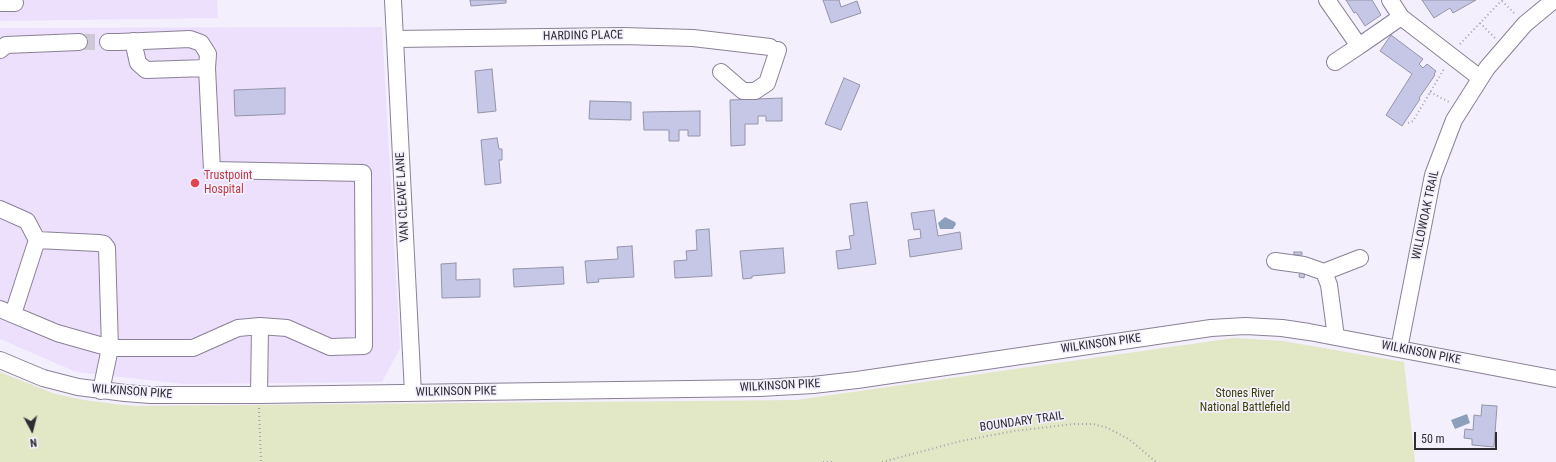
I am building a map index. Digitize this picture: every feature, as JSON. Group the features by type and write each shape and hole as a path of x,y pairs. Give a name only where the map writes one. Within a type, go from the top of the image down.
{"street":[{"name":"VAN CLEAVE LANE","path":"393,0 413,393"},
{"path":"1327,0 1359,46"},
{"path":"1390,0 1400,17 1480,78"},
{"name":"WILLOWOAK TRAIL","path":"1399,349 1433,175 1454,120 1487,68 1525,24 1554,0"},
{"path":"1335,62 1400,17"},
{"name":"HARDING PLACE","path":"395,39 623,36 693,38 774,49 767,83 754,91 743,91 721,72"},
{"path":"37,240 6,312 57,334 110,348 193,348 238,328 260,326 287,328 330,347 364,346 363,173 212,170 207,68 208,54 201,44 190,39 108,42"},
{"path":"133,41 138,63 146,70 207,68"},
{"path":"0,50 6,45 79,42"},
{"path":"0,209 27,221 37,240"},
{"path":"37,240 104,244 107,248 110,348 101,391"},
{"path":"1275,261 1304,265 1324,272 1360,258"},
{"path":"1324,272 1329,285 1336,337"},
{"path":"259,395 260,326"},
{"name":"WILKINSON PIKE","path":"0,360 43,378 78,387 101,391 150,395 413,393 813,386 1228,326 1282,328 1556,379"}],"path":[{"path":"1460,44 1502,0 1516,15"},
{"path":"1480,23 1495,38"},
{"path":"1408,123 1413,121 1444,69"},
{"path":"1430,92 1450,103"},
{"path":"259,395 258,420 261,462"},
{"name":"BOUNDARY TRAIL","path":"882,462 961,441 1014,431 1074,424 1093,424 1108,428 1130,440 1156,462"},
{"path":"823,462 834,462"}],"shaded area":[{"path":"0,0 217,0 218,18 0,21"},
{"name":"Trustpoint Hospital","path":"382,27 400,348 382,382 184,384 76,372 0,339 0,28"}],"green space":[{"name":"Stones River National Battlefield","path":"1234,338 1283,341 1404,362 1415,462 0,462 0,372 55,394 84,400 137,406 796,400"}],"water":[{"path":"945,217 955,222 956,224 953,229 940,229 938,223"},
{"path":"1467,414 1470,423 1455,429 1451,420"}],"building":[{"path":"470,0 506,0 506,3 471,6"},
{"path":"823,0 839,0 841,7 857,1 861,13 831,23"},
{"path":"1346,0 1372,0 1381,15 1365,26 1356,12 1354,13"},
{"path":"1422,0 1476,0 1453,13 1450,8 1434,18"},
{"path":"1391,35 1423,59 1419,64 1423,68 1427,64 1436,71 1434,74 1435,75 1402,126 1386,115 1412,74 1380,51"},
{"path":"492,69 496,111 478,113 475,71"},
{"path":"844,78 860,85 841,130 825,124"},
{"path":"285,88 285,114 235,116 234,90"},
{"path":"782,98 782,121 766,121 766,116 758,116 758,124 745,124 745,145 731,146 730,100"},
{"path":"590,101 631,102 631,120 589,119"},
{"path":"700,111 700,136 688,136 688,130 679,130 679,141 669,141 669,130 644,130 643,112"},
{"path":"497,138 499,149 502,149 502,160 499,160 501,183 485,185 481,140"},
{"path":"867,202 876,264 838,269 836,251 851,249 849,236 854,235 850,204"},
{"path":"934,210 938,236 960,232 962,249 910,257 908,240 921,238 920,229 914,230 911,213"},
{"path":"709,229 712,276 675,278 674,261 687,260 686,251 697,250 696,230"},
{"path":"632,246 634,277 598,279 599,282 587,283 585,261 618,259 617,247"},
{"path":"783,248 785,273 752,276 752,278 743,279 740,251"},
{"path":"1294,252 1302,252 1302,255 1294,255"},
{"path":"456,263 456,280 480,279 480,297 442,298 441,264"},
{"path":"563,267 564,284 514,287 513,269"},
{"path":"1300,270 1305,271 1304,278 1299,277"},
{"path":"1482,405 1497,406 1494,447 1472,445 1472,439 1464,438 1465,429 1473,430 1474,415 1481,416"}],"tunnel":[{"path":"79,42 108,42"}],"place":[{"name":"Trustpoint Hospital","path":"195,183"}]}
